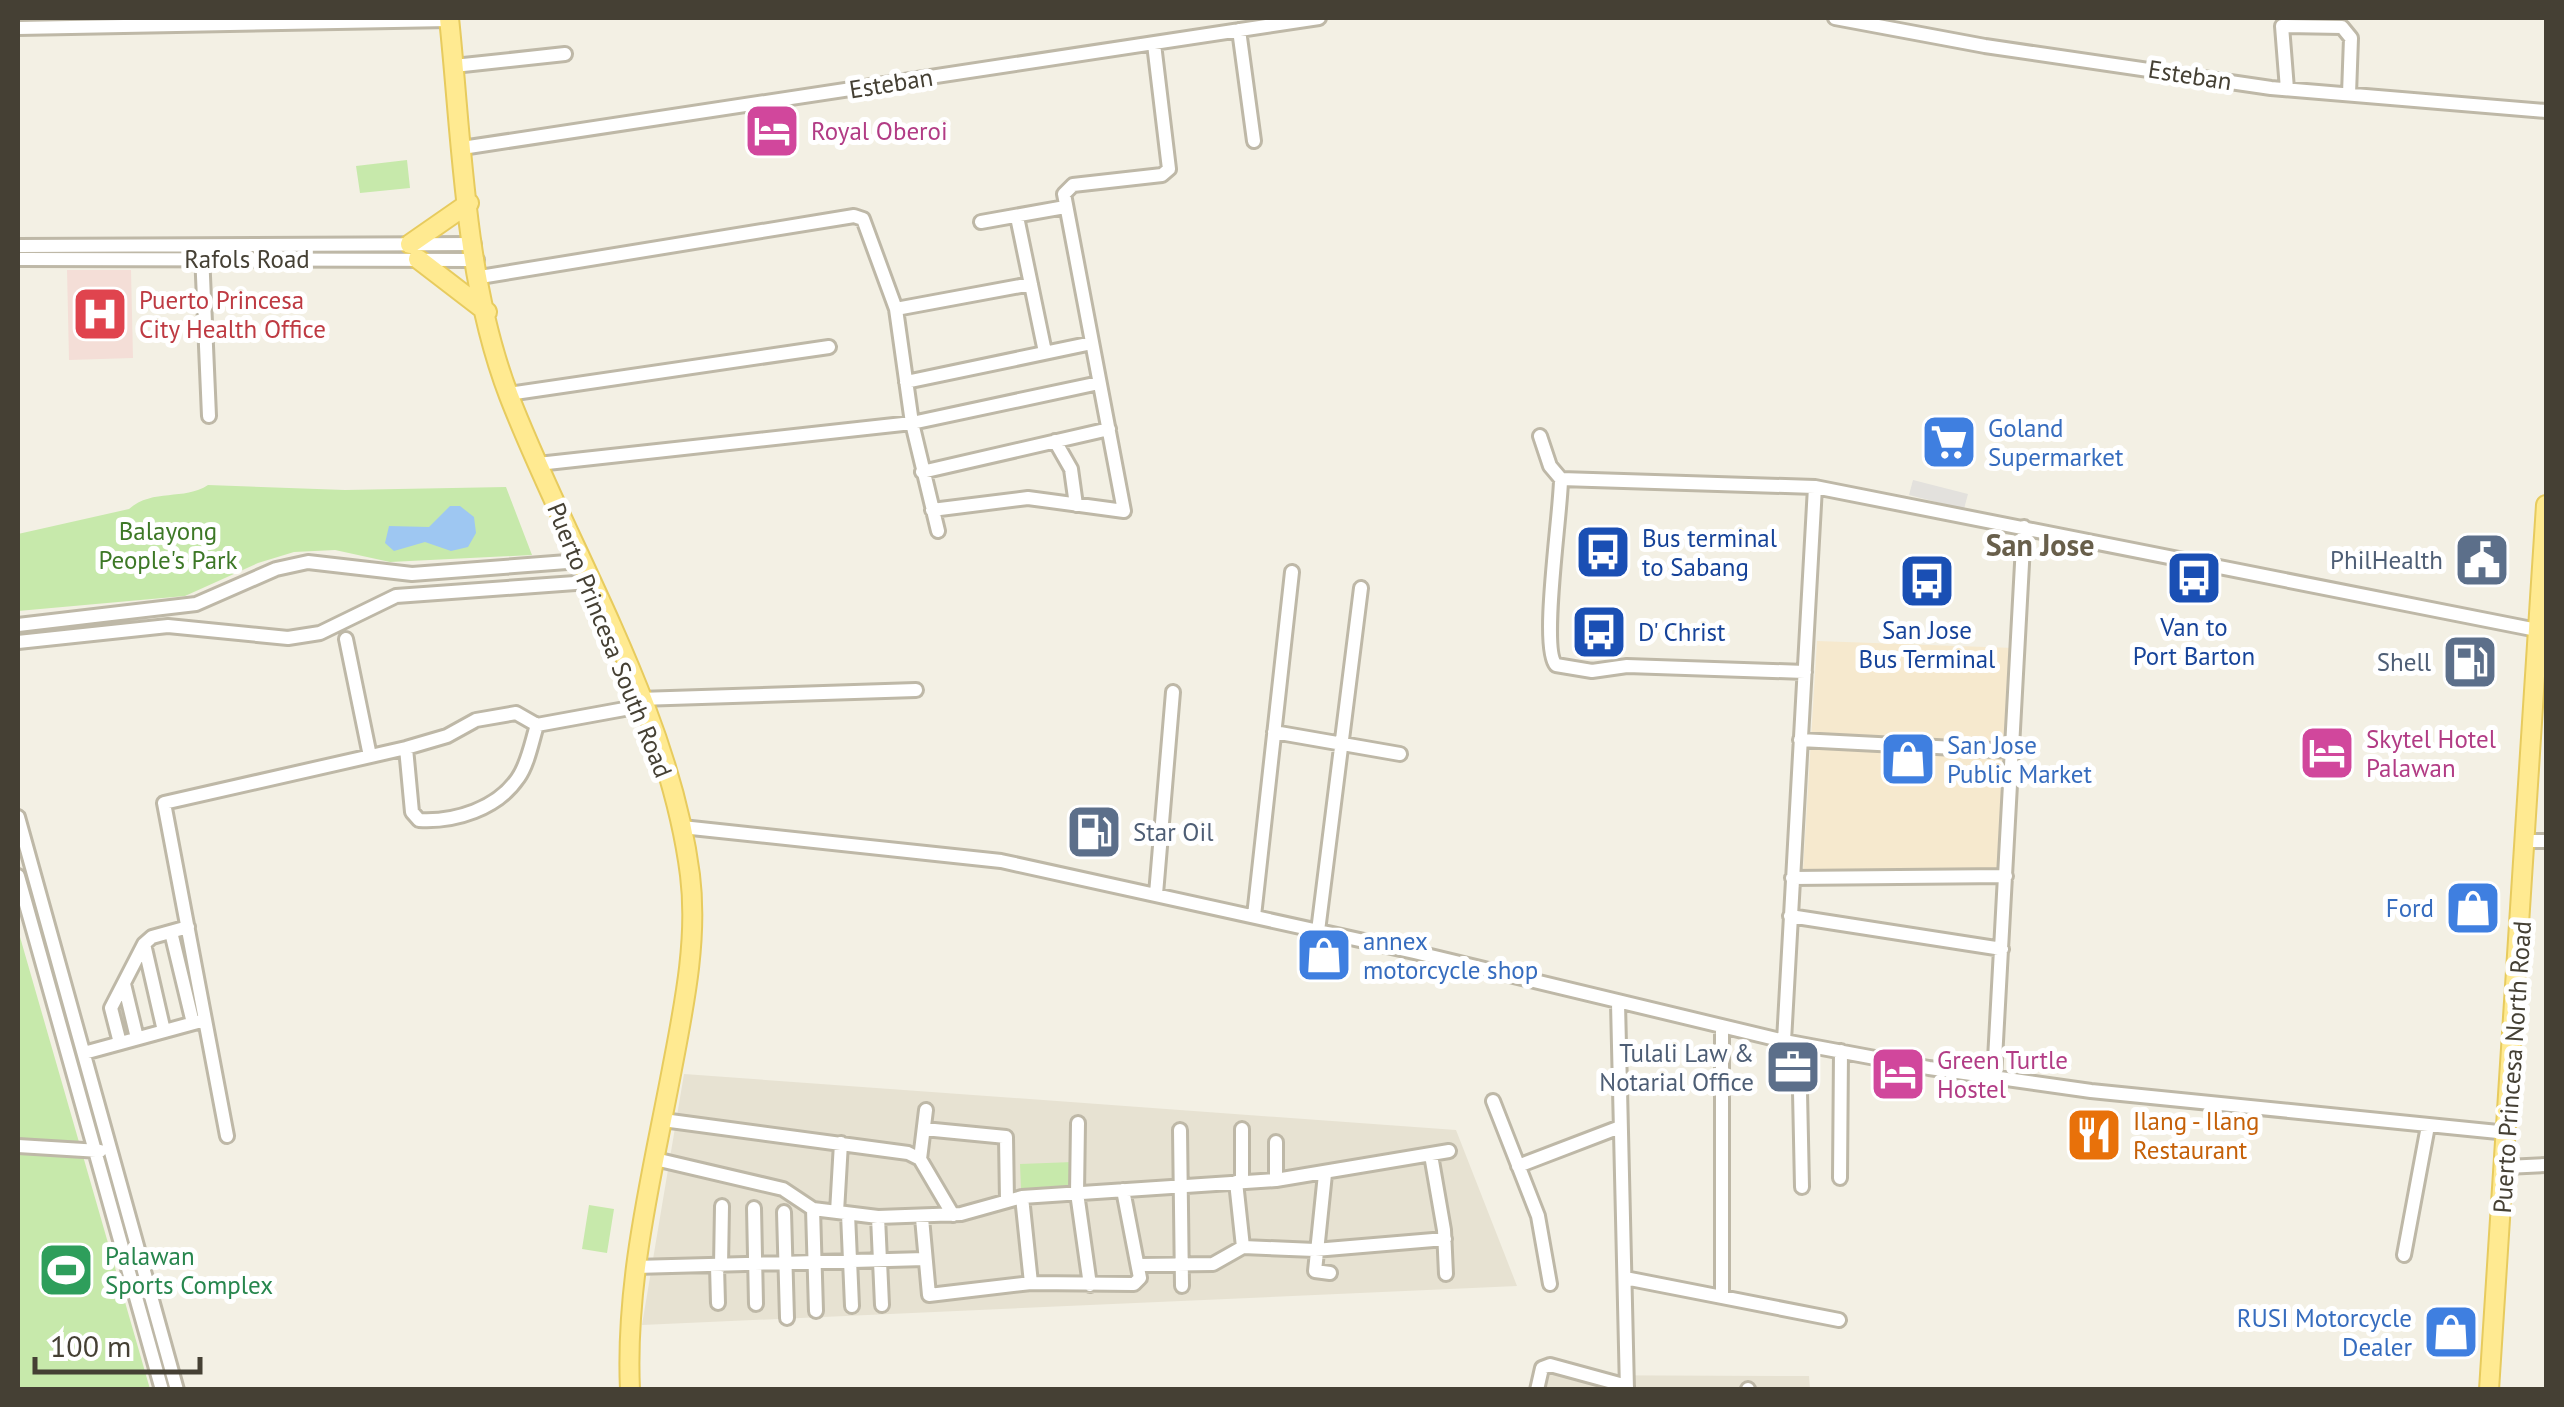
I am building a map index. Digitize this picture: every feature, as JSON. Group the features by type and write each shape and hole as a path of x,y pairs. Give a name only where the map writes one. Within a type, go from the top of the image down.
{"main road":[{"name":"Puerto Princesa South Road","path":"449,19 477,260 508,394 640,703 682,827 690,877 690,961 635,1267 628,1327 630,1390"},
{"path":"469,203 414,252 487,312"},
{"name":"Puerto Princesa North Road","path":"2489,1390 2508,1133 2537,841 2537,630 2546,505"}],"street":[{"name":"Esteban","path":"462,148 1319,18"},
{"name":"Esteban","path":"1836,18 1985,46 2288,89 2546,111"},
{"path":"18,28 449,19"},
{"path":"2288,89 2281,22 2346,29 2351,38 2349,94"},
{"path":"1239,30 1254,141"},
{"path":"932,510 1018,498 1124,511 1065,208 1065,190 1073,185 1162,174 1170,169 1154,44"},
{"path":"454,66 566,54"},
{"path":"981,222 1065,208"},
{"name":"Rafols Road","path":"18,246 202,252 414,252 477,260 854,216 866,222 896,309 912,423 938,532"},
{"path":"1017,217 1046,352"},
{"path":"202,252 209,416"},
{"name":"Rafols Road","path":"18,259 202,252"},
{"path":"896,309 1031,284"},
{"path":"906,382 1092,343"},
{"path":"508,394 829,347"},
{"path":"538,464 912,423 1099,382"},
{"path":"922,472 1110,429"},
{"path":"1540,436 1550,466 1561,479 1550,636 1551,660 1556,666 1592,671 1627,666 1805,672"},
{"path":"1055,441 1072,468 1076,505"},
{"path":"1561,479 1815,487 2024,527 2152,557 2537,630"},
{"path":"1784,1041 1815,487"},
{"path":"1994,1078 2024,527"},
{"path":"18,625 196,604 276,569 308,562 412,574 580,561"},
{"path":"382,571 387,586 383,600"},
{"path":"1254,916 1292,572"},
{"path":"18,642 168,626 288,638 320,632 383,600 590,582"},
{"path":"1318,930 1361,588"},
{"path":"196,604 193,616 198,626"},
{"path":"346,639 370,756"},
{"path":"199,1021 188,928 164,804 406,748 447,736 476,720 516,713 538,725 640,703 916,690"},
{"path":"1156,894 1174,692"},
{"path":"406,748 412,812 419,820 448,820 484,808 519,777 538,725"},
{"path":"1274,732 1400,754"},
{"path":"1800,740 2014,752"},
{"path":"18,817 177,1390"},
{"path":"682,827 1001,861 1318,930 1784,1041 1994,1078 2508,1133"},
{"path":"18,876 162,1390"},
{"path":"1792,878 2006,876"},
{"path":"1790,916 2002,949"},
{"path":"120,1043 111,1008 144,944 188,928"},
{"path":"171,932 199,1021 227,1136"},
{"path":"144,944 164,1031"},
{"path":"124,984 137,1038"},
{"path":"1537,1390 1542,1368 1550,1365 1627,1388 1618,1003"},
{"path":"84,1053 199,1021"},
{"path":"1722,1026 1722,1294"},
{"path":"1799,1044 1802,1187"},
{"path":"1840,1178 1841,1051"},
{"path":"1493,1102 1538,1216 1550,1284"},
{"path":"920,1159 926,1110"},
{"path":"662,1120 908,1153 920,1159 953,1215"},
{"path":"1078,1123 1077,1193 1090,1285"},
{"path":"2404,1255 2428,1126"},
{"path":"1518,1166 1620,1127"},
{"path":"924,1129 1006,1137 1007,1201"},
{"path":"1180,1130 1182,1286"},
{"path":"1242,1130 1239,1182 1243,1247"},
{"path":"1276,1142 1276,1180"},
{"path":"840,1143 852,1306"},
{"path":"18,1146 112,1150"},
{"path":"655,1159 774,1186 813,1209 878,1218 922,1218 953,1215 1022,1196 1276,1180 1449,1151"},
{"path":"1431,1155 1445,1239 1446,1274"},
{"path":"2506,1167 2546,1165"},
{"path":"1325,1174 1315,1250 1316,1272 1330,1273"},
{"path":"922,1218 929,1294 1032,1283 1134,1284 1140,1278 1139,1266 1123,1190"},
{"path":"1022,1196 1032,1283"},
{"path":"718,1303 722,1206"},
{"path":"754,1208 756,1304"},
{"path":"813,1209 816,1311"},
{"path":"784,1212 786,1318"},
{"path":"878,1218 882,1305"},
{"path":"1139,1266 1212,1264 1243,1247 1315,1250 1445,1239"},
{"path":"635,1267 784,1266 925,1259"},
{"path":"1625,1278 1839,1320"}],"shaded area":[{"name":"Puerto Princesa City Health Office","path":"67,270 131,270 133,358 69,360"},
{"path":"1913,480 1968,494 1964,509 1909,495"},
{"name":"San Jose Public Market","path":"1817,641 2014,648 2000,870 1803,871"},
{"path":"684,1074 1456,1130 1517,1286 642,1325"},
{"path":"1540,1375 1809,1376 1810,1389 1540,1389"}],"green space":[{"path":"407,160 410,188 360,193 356,166"},
{"name":"Balayong People's Park","path":"208,485 345,490 506,487 532,555 390,562 335,550 294,552 258,563 185,596 18,611 18,534 129,509 148,499 189,493"},
{"name":"Palawan Sports Complex","path":"18,930 150,1389 18,1389"},
{"path":"1073,1162 1074,1188 1021,1189 1020,1164"},
{"path":"589,1205 614,1209 607,1253 582,1249"}],"water":[{"path":"450,506 460,506 474,517 476,533 468,547 451,551 425,542 394,551 385,543 389,526 429,527"}],"place":[{"name":"Royal Oberoi","path":"772,131"},
{"name":"Puerto Princesa City Health Office","path":"100,314"},
{"name":"Goland Supermarket","path":"1949,442"},
{"name":"Bus terminal to Sabang","path":"1603,552"},
{"name":"PhilHealth","path":"2482,560"},
{"name":"Van to Port Barton","path":"2194,578"},
{"name":"San Jose Bus Terminal","path":"1927,581"},
{"name":"D' Christ","path":"1599,632"},
{"name":"Shell","path":"2470,662"},
{"name":"Skytel Hotel Palawan","path":"2327,753"},
{"name":"San Jose Public Market","path":"1908,759"},
{"name":"Star Oil","path":"1094,832"},
{"name":"Ford","path":"2473,908"},
{"name":"annex motorcycle shop","path":"1324,955"},
{"name":"Tulali Law & Notarial Office","path":"1793,1067"},
{"name":"Green Turtle Hostel","path":"1898,1074"},
{"name":"Ilang - Ilang Restaurant","path":"2094,1135"},
{"name":"Palawan Sports Complex","path":"66,1270"},
{"name":"RUSI Motorcycle Dealer","path":"2451,1332"}],"district":[{"name":"San Jose","path":"2040,544"}]}
